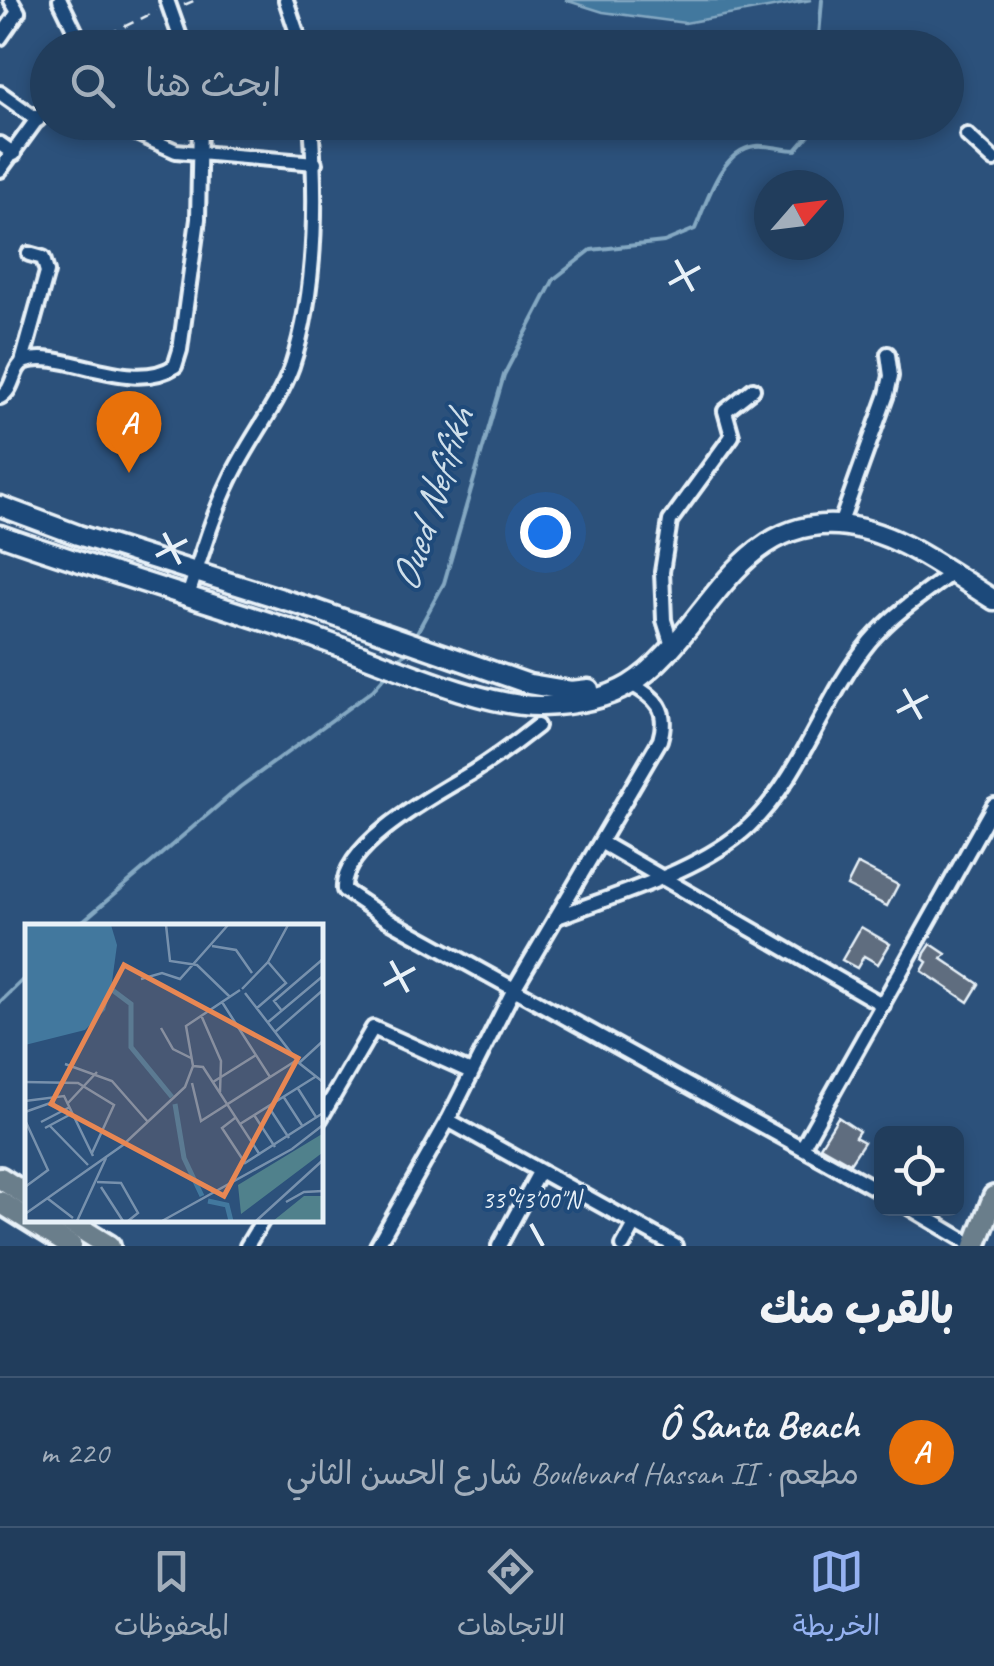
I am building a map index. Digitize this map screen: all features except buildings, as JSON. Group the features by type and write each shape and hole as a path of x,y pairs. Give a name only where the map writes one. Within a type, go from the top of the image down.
{"main road":[{"path":"0,506 548,689 570,691 631,684"},
{"path":"0,535 516,704 556,705 606,695 631,684 672,646 753,553 802,530 840,525 886,538 994,600"},
{"path":"0,1178 25,1194"},
{"path":"974,1246 994,1197"},
{"path":"0,1202 25,1213"},
{"path":"56,1226 71,1246"},
{"path":"56,1226 109,1246"}],"street":[{"path":"0,38 18,12 11,0"},
{"path":"60,0 72,30"},
{"path":"286,0 296,30"},
{"path":"168,3 178,30"},
{"path":"0,93 30,114"},
{"path":"0,170 30,131"},
{"path":"967,135 994,160"},
{"path":"151,140 168,148 201,154 314,164"},
{"path":"22,362 54,361 124,374 162,372 175,366 198,219 201,140"},
{"path":"188,596 230,479 274,405 297,348 315,216 313,140"},
{"path":"0,144 14,154"},
{"path":"0,397 9,392 22,362 47,272 43,258 30,254"},
{"path":"840,525 887,394 888,354"},
{"path":"672,646 664,620 662,572 670,522 732,436 725,412 728,406 753,389"},
{"path":"556,917 724,846 760,815 788,777 869,643 891,619 952,573"},
{"path":"377,1246 448,1120 514,990 660,740 664,715 659,703 631,684"},
{"path":"537,726 478,769 407,810 348,873 343,885 348,894 874,1187"},
{"path":"803,1146 994,805"},
{"path":"602,843 882,1005"},
{"path":"322,1116 374,1028 471,1072"},
{"path":"448,1120 676,1246"},
{"path":"499,1246 540,1172"},
{"path":"923,1216 974,1246"},
{"path":"247,1246 262,1221"},
{"path":"623,1246 635,1224"}],"path":[{"path":"116,30 168,3 187,5 196,0"}],"water":[{"path":"565,0 811,0 685,23 603,12"}],"waterway":[{"name":"Oued Nefifikh","path":"820,30 822,0"},
{"name":"Oued Nefifikh","path":"414,638 444,583 504,375 554,279 591,250 664,242 695,229 717,179 733,157 755,146 796,150 805,140"},
{"name":"Oued Nefifikh","path":"397,663 409,647"},
{"name":"Oued Nefifikh","path":"79,924 240,787 373,690 387,674"},
{"name":"Oued Nefifikh","path":"0,1002 25,978"}],"place":[{"name":"Ô Santa Beach","path":"129,473"}]}
